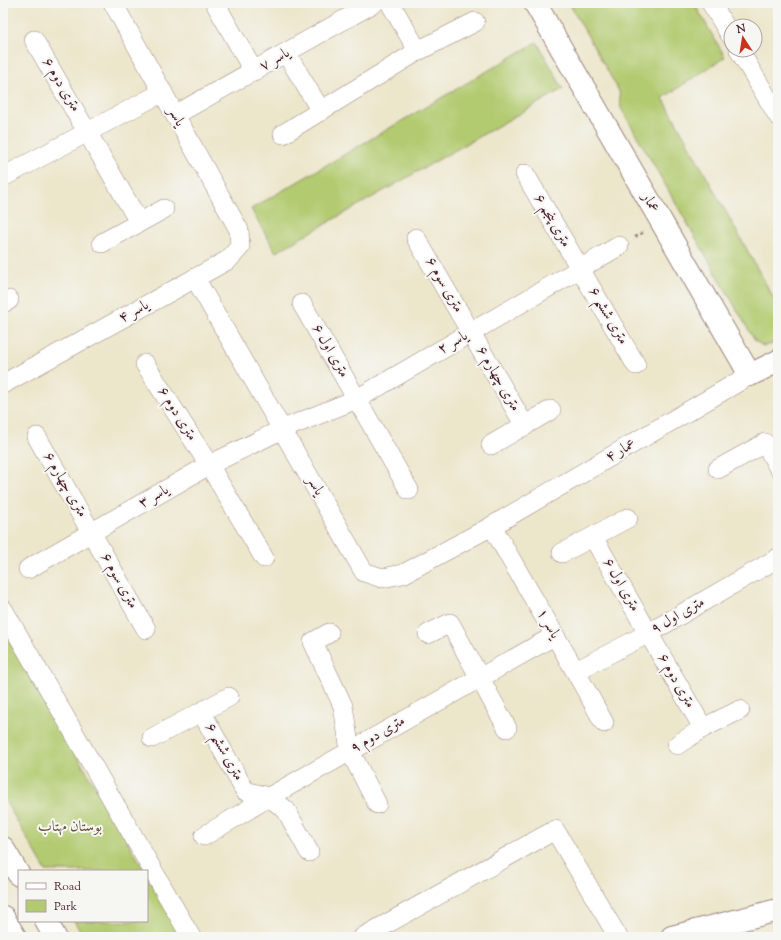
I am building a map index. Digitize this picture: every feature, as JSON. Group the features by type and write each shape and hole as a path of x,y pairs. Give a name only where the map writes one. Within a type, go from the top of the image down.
{"street":[{"name":"یاسر","path":"113,3 239,230"},
{"path":"215,3 254,72"},
{"name":"یاسر ۷","path":"174,115 254,72 374,3"},
{"path":"390,3 418,51"},
{"name":"عمار","path":"535,3 750,375"},
{"path":"711,3 723,23"},
{"path":"283,134 418,51 475,22"},
{"name":"۶ متری دوم","path":"34,40 88,131"},
{"path":"286,53 321,111"},
{"path":"744,58 777,111"},
{"path":"3,178 163,92"},
{"path":"88,131 139,222"},
{"name":"۶ متری پنجم","path":"525,174 580,268"},
{"path":"102,243 164,209"},
{"name":"یاسر ۴","path":"6,382 228,260 240,247 239,230"},
{"name":"۶ متری سوم","path":"416,238 471,333"},
{"name":"یاسر ۲","path":"283,429 358,399 619,246"},
{"name":"۶ متری ششم","path":"580,268 636,364"},
{"name":"یاسر","path":"195,278 364,572 382,578 403,574 492,526"},
{"name":"۶ متری اول","path":"302,304 358,399"},
{"name":"۶ متری چهارم","path":"471,333 525,426"},
{"path":"750,375 778,361"},
{"name":"۶ متری دوم","path":"145,364 209,465"},
{"name":"عمار ۴","path":"492,526 750,375"},
{"path":"358,399 409,490"},
{"path":"491,445 551,410"},
{"name":"یاسر ۳","path":"28,569 209,465 283,429"},
{"name":"۶ متری چهارم","path":"37,437 92,532"},
{"path":"718,469 765,443 778,467"},
{"path":"209,465 264,558"},
{"path":"562,553 628,518"},
{"name":"یاسر ۱","path":"492,526 554,636 576,671 604,723"},
{"name":"۶ متری سوم","path":"92,532 146,629"},
{"name":"۶ متری اول","path":"593,537 649,633"},
{"name":"۹ متری اول","path":"576,671 649,633 778,558"},
{"path":"3,609 191,937"},
{"path":"428,634 450,623 507,728"},
{"path":"329,633 313,642 343,706 350,751 377,804"},
{"name":"۶ متری دوم","path":"649,633 703,728"},
{"name":"۹ متری دوم","path":"204,836 269,797 554,636"},
{"path":"152,738 202,713 229,697"},
{"path":"677,745 703,728 740,710"},
{"name":"۶ متری ششم","path":"202,713 245,791 269,797"},
{"path":"269,797 286,810 309,852"},
{"path":"364,937 555,830 618,937"},
{"path":"3,848 18,873"},
{"path":"672,937 778,910"},
{"path":"3,917 15,937"},
{"path":"47,922 55,937"}],"path":[{"path":"619,246 661,222"}],"green space":[{"path":"569,3 694,3 723,54 723,58 663,98 778,306 778,343 763,346 755,341 621,108 619,91"},
{"path":"537,42 563,89 276,252 251,209"},
{"name":"بوستان مهتاب","path":"3,630 144,870 45,870 3,797"},
{"path":"148,877 183,937 84,937 75,922 148,922"}]}
